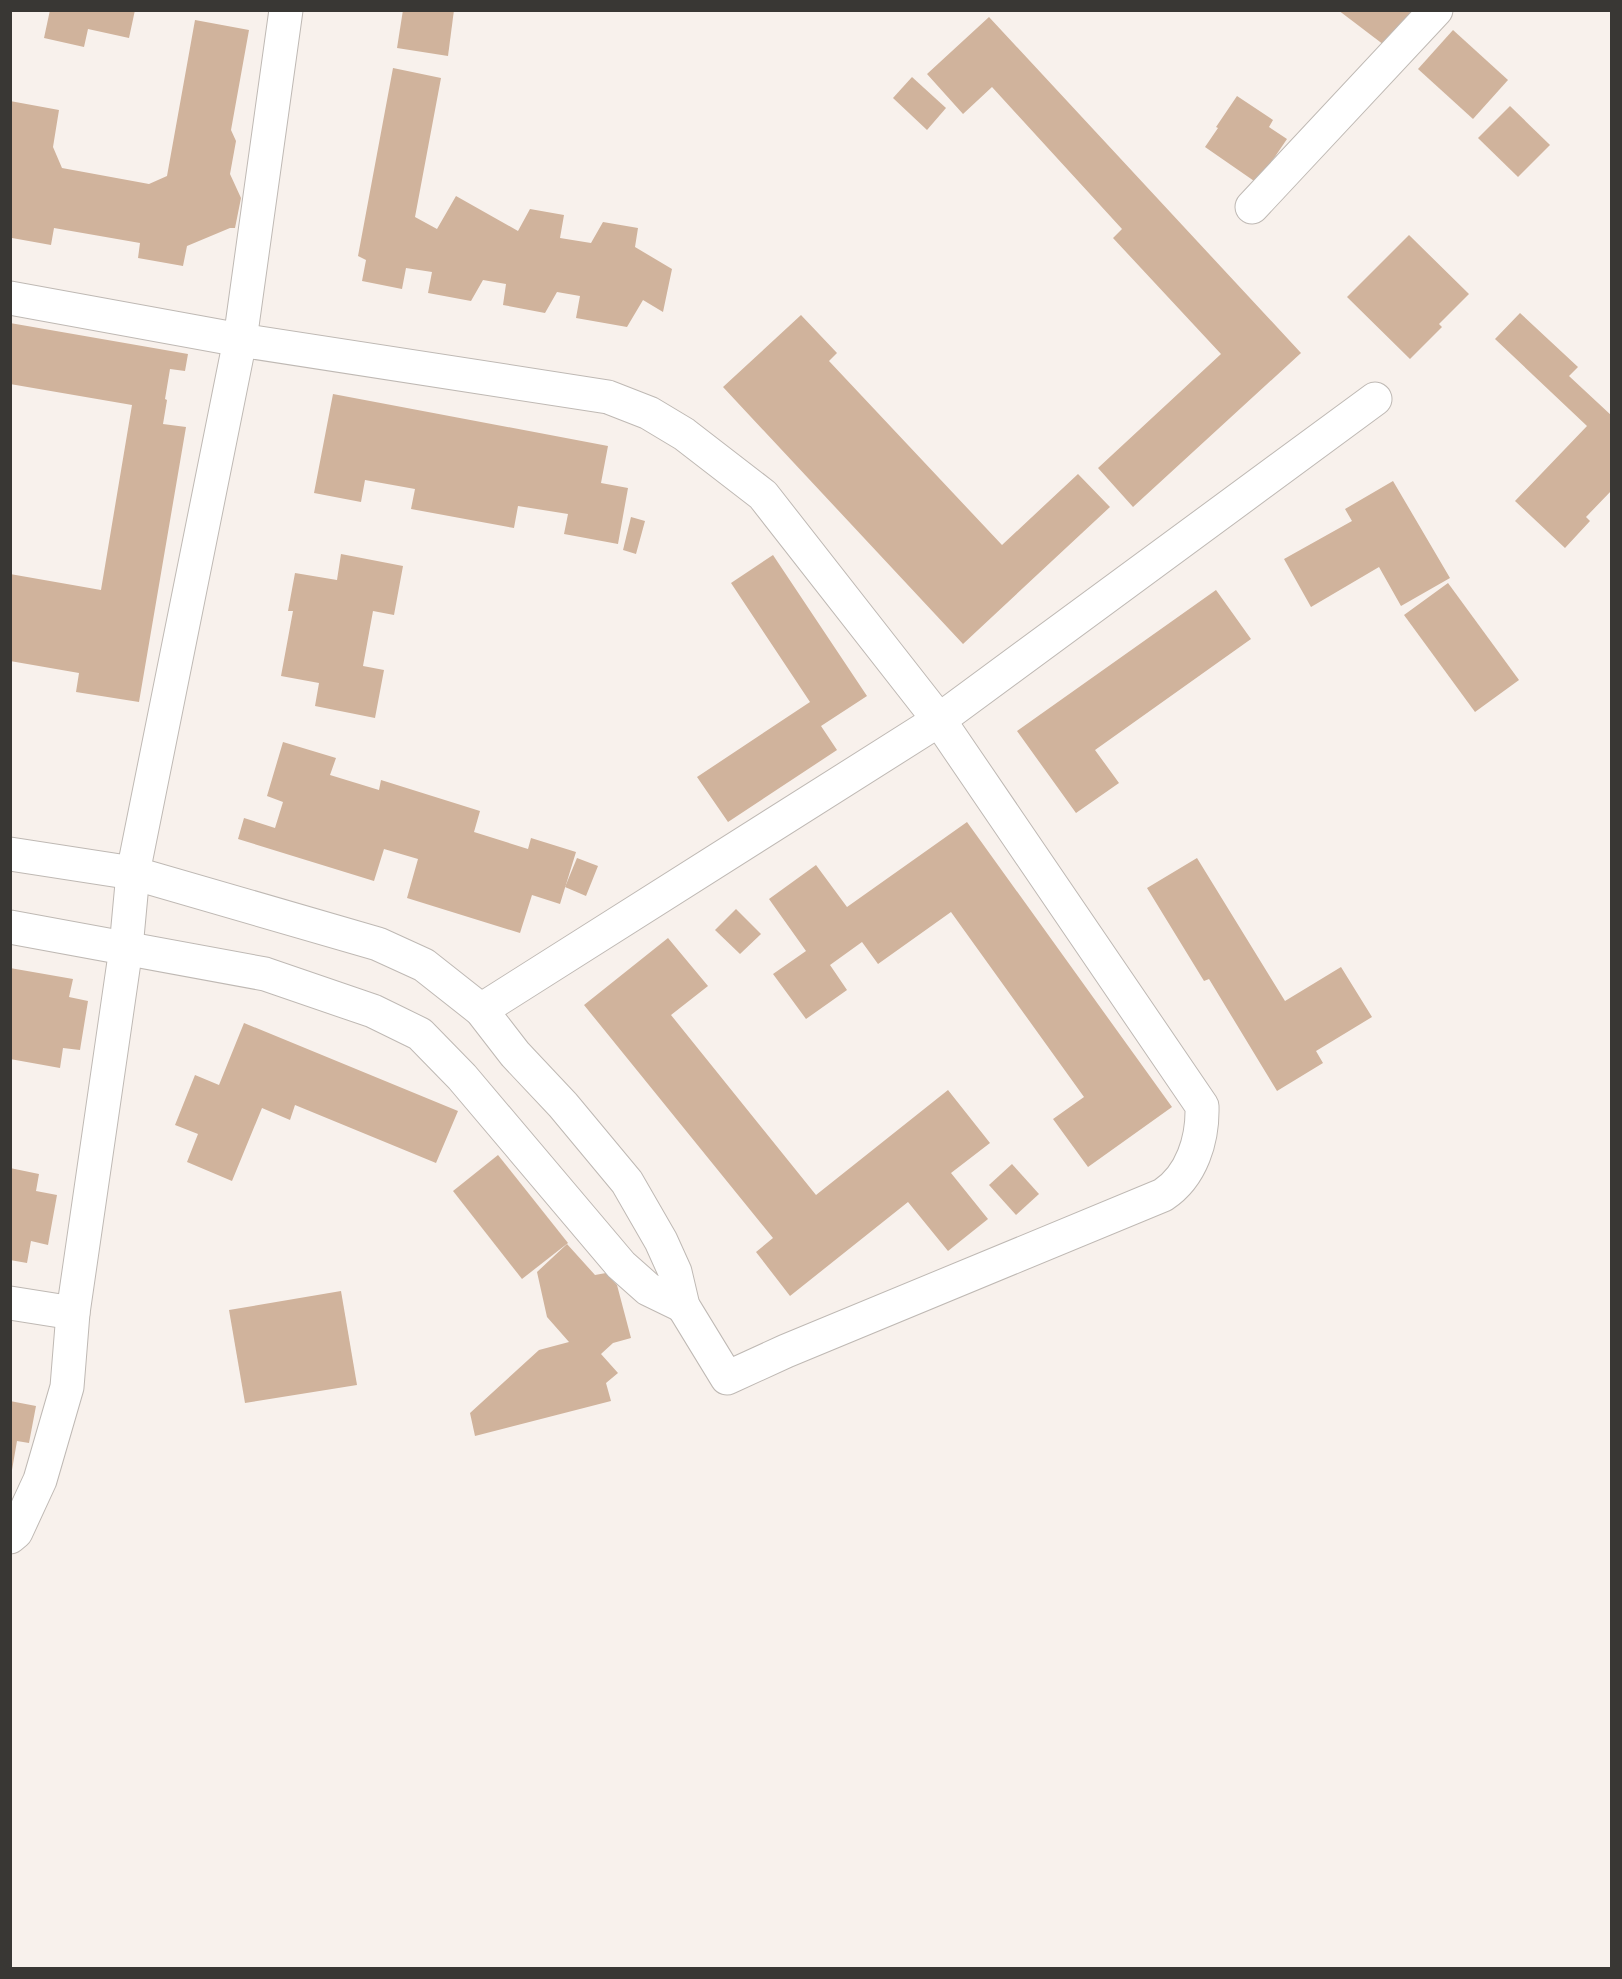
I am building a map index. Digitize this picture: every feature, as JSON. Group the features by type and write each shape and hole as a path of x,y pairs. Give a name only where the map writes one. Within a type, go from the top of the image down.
{"street":[{"path":"10,1537 16,1532 40,1480 67,1387 73,1313 126,948 133,873 240,340 286,10"},
{"path":"1252,207 1436,10"},
{"path":"10,298 240,340 608,397 649,413 684,434 763,495 939,720 1202,1106 1203,1128 1185,1172 1176,1186 1163,1195 786,1351 727,1378 683,1306 675,1272 661,1240 627,1182 481,1010 423,965 378,944 133,873 10,854"},
{"path":"481,1010 939,720 1375,399"},
{"path":"10,927 266,974 373,1011 420,1034 462,1077 621,1265 648,1289 683,1306"},
{"path":"10,1303 73,1313"}],"building":[{"path":"50,10 135,10 129,38 88,29 84,47 44,38"},
{"path":"403,10 454,10 448,56 397,48"},
{"path":"1338,10 1416,10 1388,48"},
{"path":"989,17 1301,353 1133,507 1098,468 1221,354 1113,238 1122,229 992,87 963,114 927,74"},
{"path":"195,20 249,30 231,130 236,141 230,174 241,198 235,228 187,246 183,266 138,258 140,243 54,228 51,245 12,238 10,101 59,110 53,147 62,168 149,184 167,176"},
{"path":"1453,30 1508,80 1473,119 1418,69"},
{"path":"393,68 441,78 415,217 437,229 456,196 518,231 530,209 564,215 560,238 591,243 603,222 638,228 635,247 672,269 663,312 643,300 627,327 576,318 580,296 557,292 545,313 503,305 506,284 483,280 471,301 428,293 432,272 406,268 402,289 362,281 366,260 358,256"},
{"path":"912,77 946,108 927,130 893,98"},
{"path":"1237,96 1273,120 1269,127 1287,139 1257,183 1205,147"},
{"path":"1510,106 1550,145 1518,177 1478,138"},
{"path":"1409,235 1469,294 1439,324 1442,327 1410,359 1347,297"},
{"path":"1520,313 1578,367 1569,376 1612,416 1612,490 1586,517 1590,521 1565,548 1515,501 1587,426 1495,339"},
{"path":"801,315 837,353 829,361 1002,545 1078,474 1110,507 963,644 723,387"},
{"path":"10,323 188,354 185,371 170,369 165,399 167,400 163,424 186,427 139,702 76,692 79,673 10,661 10,574 101,590 132,405 10,384"},
{"path":"333,394 608,446 601,483 628,488 618,544 564,534 568,514 518,506 514,528 411,509 415,489 365,480 361,502 314,493"},
{"path":"1393,481 1450,578 1401,606 1379,567 1311,607 1284,559 1352,521 1345,509"},
{"path":"631,517 645,521 636,554 623,550"},
{"path":"341,554 403,566 394,615 373,611 363,666 384,670 375,718 315,706 319,683 281,676 293,611 288,611 295,573 337,580"},
{"path":"773,555 867,696 821,726 837,750 728,822 697,777 810,702 731,583"},
{"path":"1448,583 1519,680 1475,712 1404,615"},
{"path":"1216,590 1251,639 1095,750 1119,783 1076,813 1017,731"},
{"path":"283,742 336,758 330,775 379,790 381,780 480,811 474,832 528,849 531,838 576,852 560,904 532,895 520,933 407,898 418,859 384,849 374,881 238,839 244,818 275,828 283,802 267,796"},
{"path":"967,822 1172,1107 1088,1167 1053,1119 1084,1097 951,912 878,964 862,942 830,965 847,990 806,1019 773,974 806,951 769,899 816,865 847,907"},
{"path":"577,858 598,866 586,896 565,887"},
{"path":"1197,858 1285,1001 1341,967 1372,1017 1316,1051 1323,1063 1277,1091 1209,979 1204,981 1147,888"},
{"path":"736,909 761,934 740,954 715,930"},
{"path":"668,938 708,986 671,1015 816,1195 948,1090 990,1143 951,1173 988,1219 948,1251 908,1202 790,1296 756,1252 773,1238 584,1005"},
{"path":"10,968 73,979 69,997 88,1001 80,1050 63,1048 60,1068 10,1059"},
{"path":"244,1023 458,1111 436,1163 295,1105 290,1120 262,1108 232,1181 187,1162 198,1134 175,1125 195,1075 219,1085"},
{"path":"498,1155 568,1243 522,1279 453,1191"},
{"path":"1012,1164 1039,1194 1016,1215 989,1185"},
{"path":"10,1168 39,1174 36,1191 57,1195 48,1245 31,1241 27,1263 10,1260"},
{"path":"567,1244 595,1275 606,1273 617,1285 631,1338 613,1343 601,1354 618,1373 606,1383 611,1401 475,1436 470,1413 539,1350 569,1342 547,1317 537,1272"},
{"path":"341,1291 357,1385 245,1403 229,1310"},
{"path":"10,1401 36,1406 29,1443 17,1441 12,1470"}]}
